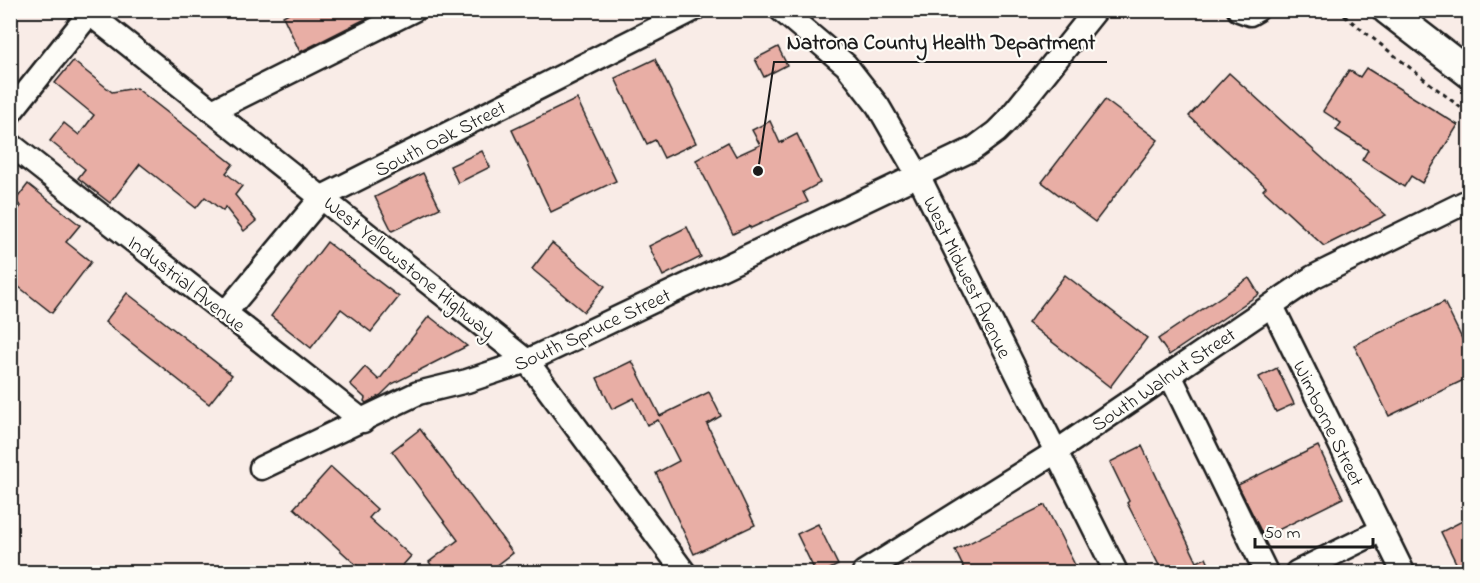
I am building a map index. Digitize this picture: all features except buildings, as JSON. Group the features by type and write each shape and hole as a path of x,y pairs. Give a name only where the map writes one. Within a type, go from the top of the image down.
{"main road":[{"path":"1387,10 1464,64"}],"street":[{"path":"212,111 414,10"},
{"name":"South Oak Street","path":"225,313 322,197 693,10"},
{"name":"West Midwest Avenue","path":"781,10 846,65 868,91 918,175 1054,453 1116,573"},
{"name":"South Spruce Street","path":"261,468 418,393 467,381 527,361 973,149 996,132 1096,10"},
{"path":"1239,10 1250,14 1257,10"},
{"path":"10,113 91,12"},
{"name":"West Yellowstone Highway","path":"91,12 527,361 684,573"},
{"name":"Industrial Avenue","path":"10,144 363,421"},
{"name":"South Walnut Street","path":"864,573 1054,453 1313,277 1470,200"},
{"name":"Wimborne Street","path":"1272,306 1403,573"},
{"path":"1170,375 1266,573"},
{"path":"1297,573 1382,530"}],"path":[{"path":"1337,10 1470,115"}],"place":[{"name":"Natrona County Health Department","path":"758,171"}]}
